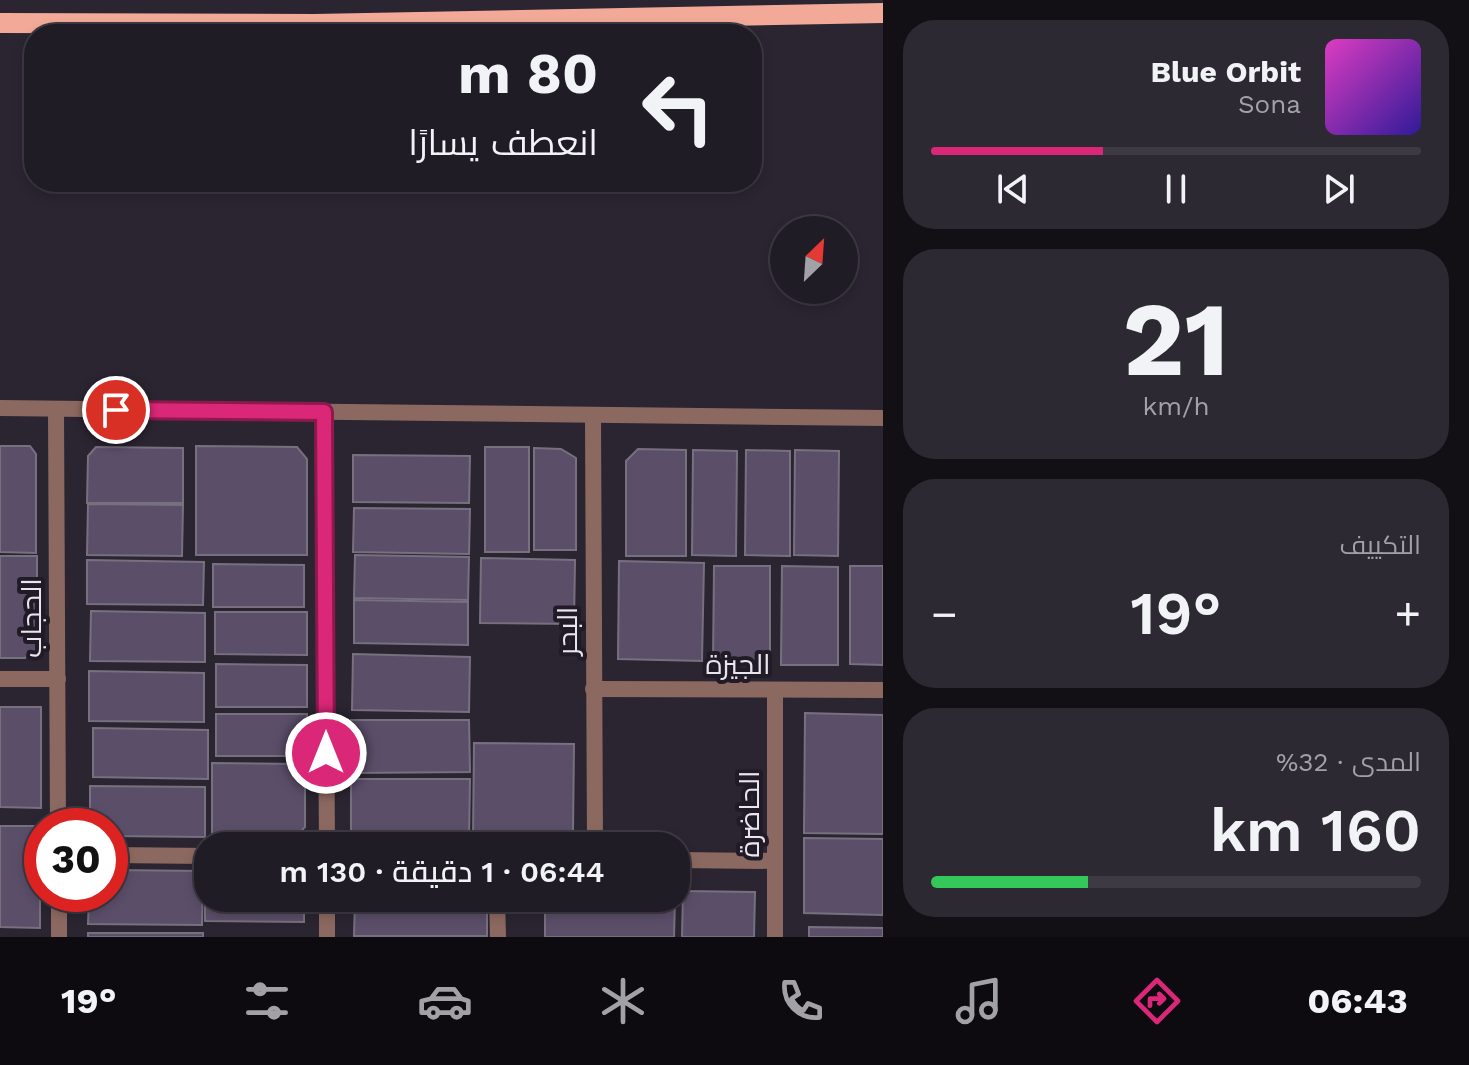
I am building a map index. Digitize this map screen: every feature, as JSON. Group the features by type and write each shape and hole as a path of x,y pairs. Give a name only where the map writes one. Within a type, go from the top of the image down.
{"main road":[{"path":"0,23 314,24 883,13"}],"street":[{"path":"0,408 883,418"},
{"name":"الحجاب","path":"56,409 58,808"},
{"path":"324,412 327,832"},
{"name":"البحر","path":"593,416 595,832"},
{"path":"0,679 58,679"},
{"name":"الجيزة","path":"593,689 883,690"},
{"name":"الحاضرة","path":"775,690 775,937"},
{"path":"128,855 194,856"},
{"path":"690,860 775,861"},
{"path":"59,912 59,937"},
{"path":"327,912 327,937"},
{"path":"497,912 498,937"}],"building":[{"path":"0,446 30,446 36,454 36,553 0,552"},
{"path":"196,446 297,447 307,459 307,555 196,555"},
{"path":"96,447 183,448 183,503 87,503 88,456"},
{"path":"485,447 529,447 529,552 485,552"},
{"path":"534,448 561,449 576,458 576,550 534,550"},
{"path":"638,449 686,450 686,556 626,556 626,461"},
{"path":"693,450 737,451 736,556 692,555"},
{"path":"746,450 790,451 790,556 745,555"},
{"path":"795,450 839,451 838,556 794,555"},
{"path":"353,455 470,456 469,503 353,502"},
{"path":"88,504 183,505 182,556 87,555"},
{"path":"354,508 470,509 469,554 353,552"},
{"path":"355,555 469,557 468,600 354,598"},
{"path":"0,556 37,556 37,649 25,658 0,658"},
{"path":"481,558 575,560 574,624 480,623"},
{"path":"87,560 204,562 203,605 87,604"},
{"path":"619,561 704,563 702,661 618,659"},
{"path":"213,564 304,565 304,607 213,607"},
{"path":"714,566 770,566 770,665 713,664"},
{"path":"782,566 838,567 838,665 781,665"},
{"path":"850,566 883,566 883,665 850,664"},
{"path":"354,600 468,602 468,645 354,643"},
{"path":"91,611 205,613 205,662 90,661"},
{"path":"215,612 307,612 307,655 215,654"},
{"path":"353,654 470,657 469,712 352,710"},
{"path":"216,664 307,665 307,707 216,707"},
{"path":"89,671 204,673 204,722 89,721"},
{"path":"0,707 41,707 41,808 0,807"},
{"path":"805,713 883,715 883,834 804,833"},
{"path":"216,714 307,714 307,756 216,756"},
{"path":"351,720 469,720 470,772 352,773"},
{"path":"93,728 208,730 208,779 93,777"},
{"path":"474,743 574,744 573,832 473,832"},
{"path":"212,763 305,764 305,827 300,832 212,832"},
{"path":"351,779 470,779 469,832 351,832"},
{"path":"90,786 205,787 205,832 194,832 194,837 128,836 128,808 90,808"},
{"path":"0,826 24,826 24,912 40,912 40,928 0,927"},
{"path":"804,838 883,839 883,915 804,913"},
{"path":"128,870 194,871 194,912 202,912 202,925 88,924 88,912 128,912"},
{"path":"690,891 755,892 754,937 682,937 683,912 690,912"},
{"path":"205,912 304,912 304,922 205,921"},
{"path":"355,912 487,912 487,936 354,936"},
{"path":"545,912 675,912 674,937 545,937"},
{"path":"809,927 883,928 883,937 809,937"},
{"path":"88,933 203,933 203,937 88,937"}],"route":[{"path":"116,410 324,412 326,753"}]}
